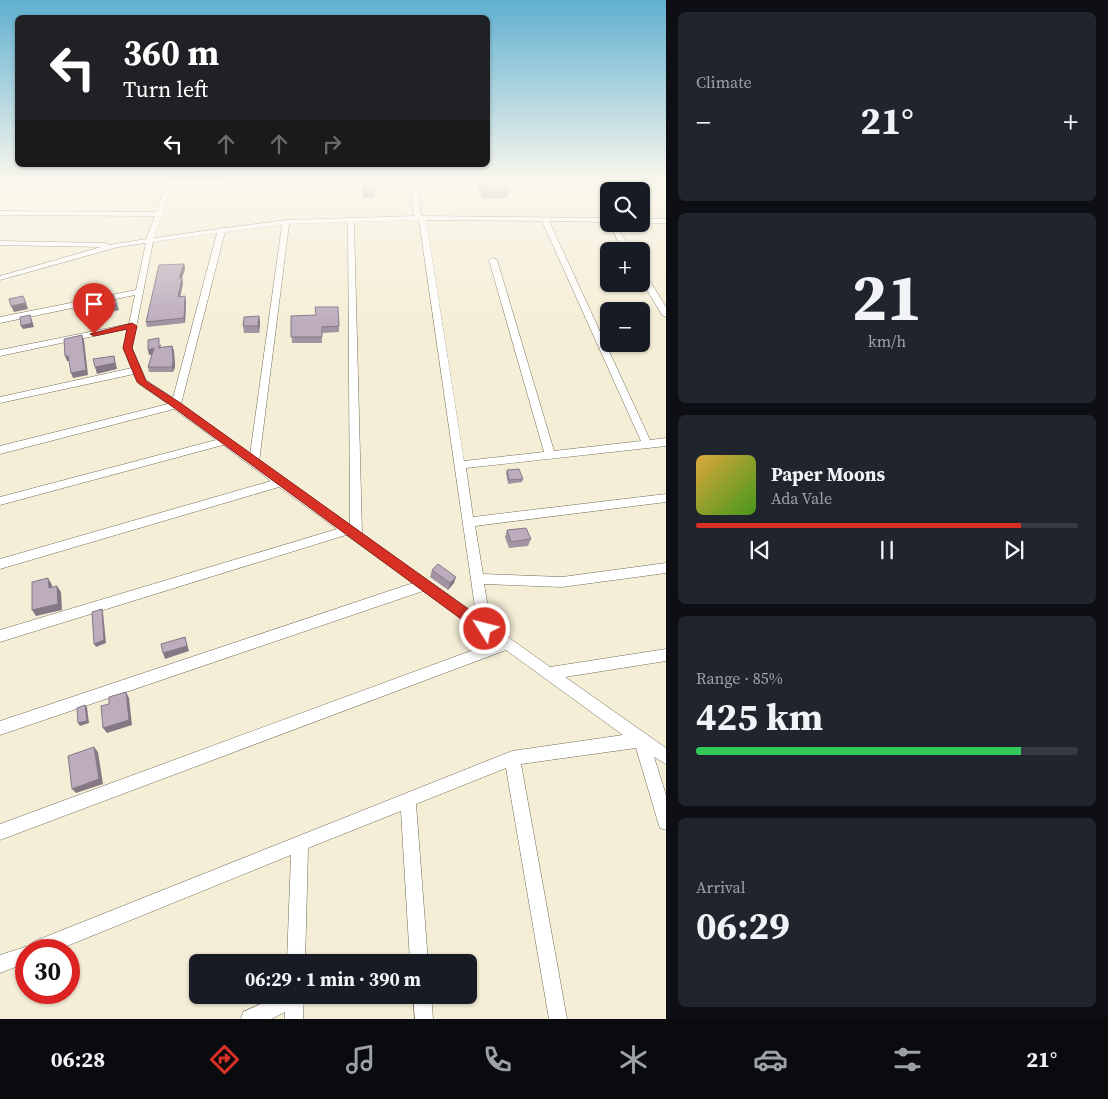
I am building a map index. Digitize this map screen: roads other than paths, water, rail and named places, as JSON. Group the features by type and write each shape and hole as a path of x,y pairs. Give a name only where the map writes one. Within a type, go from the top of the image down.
{"street":[{"path":"154,228 150,239 128,348 142,382 666,757"},
{"path":"0,278 116,245 235,228"},
{"path":"254,463 285,228"},
{"path":"351,228 352,533"},
{"path":"422,228 485,629"},
{"path":"548,228 647,444"},
{"path":"176,405 222,229"},
{"path":"0,243 116,245"},
{"path":"493,260 550,455"},
{"path":"650,289 666,315"},
{"path":"0,320 139,292"},
{"path":"0,353 132,326"},
{"path":"0,400 137,370"},
{"path":"0,450 176,405"},
{"path":"0,501 224,441"},
{"path":"460,465 666,442"},
{"path":"0,564 281,482"},
{"path":"468,522 666,498"},
{"path":"0,636 352,533"},
{"path":"477,579 562,582 666,568"},
{"path":"0,728 424,585"},
{"path":"0,832 507,644"},
{"path":"550,673 666,655"},
{"path":"62,939 512,758 641,740"},
{"path":"641,740 666,822"},
{"path":"512,758 558,1019"},
{"path":"408,800 419,954"},
{"path":"296,954 300,843"},
{"path":"0,964 15,958"},
{"path":"250,1019 281,1004"},
{"path":"294,1019 295,1004"},
{"path":"423,1004 424,1019"}]}
